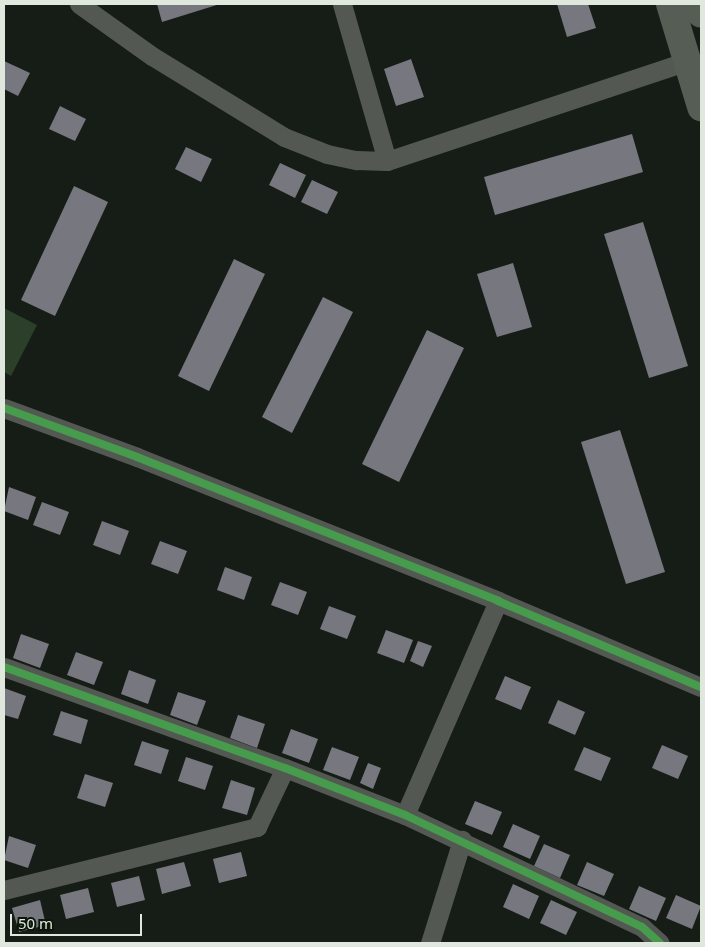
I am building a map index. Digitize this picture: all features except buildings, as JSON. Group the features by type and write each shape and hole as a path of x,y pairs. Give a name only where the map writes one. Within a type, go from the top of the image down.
{"main road":[{"path":"670,4 701,107"},
{"path":"698,4 701,14"}],"street":[{"path":"79,4 152,56 284,137 327,154 387,162 688,61"},
{"path":"342,4 387,162"},
{"path":"4,408 137,457 498,601 701,686"},
{"path":"405,814 498,601"},
{"path":"4,667 285,768 405,814 642,927 660,943"},
{"path":"4,890 257,827 285,768"},
{"path":"430,943 462,840"},
{"path":"4,878 24,885"}],"green space":[{"path":"4,308 37,325 11,376 4,372"}],"cycle path":[{"path":"4,408 137,457 498,601 701,687"},
{"path":"4,667 285,768 405,815 642,927 660,943"}]}
